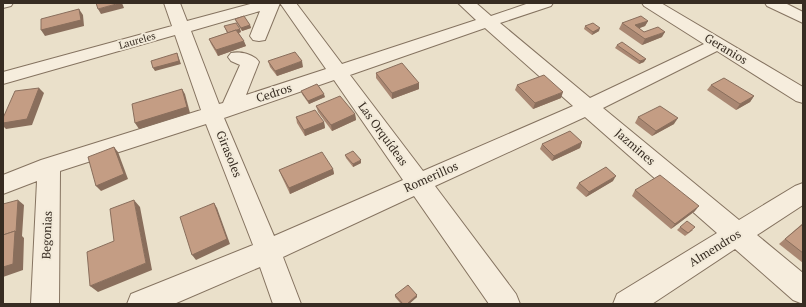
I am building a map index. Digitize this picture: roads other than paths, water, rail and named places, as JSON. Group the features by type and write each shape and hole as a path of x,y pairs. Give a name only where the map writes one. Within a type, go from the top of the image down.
{"street":[{"name":"Girasoles","path":"172,3 181,28 222,111 287,304"},
{"name":"Laureles","path":"3,78 271,3"},
{"path":"259,36 271,3"},
{"name":"Las Orquídeas","path":"288,3 506,304"},
{"name":"Jazmines","path":"466,3 803,291"},
{"name":"Cedros","path":"3,185 49,166 222,111 545,3"},
{"name":"Geranios","path":"650,3 803,96"},
{"path":"774,3 803,18"},
{"name":"Romerillos","path":"141,304 268,251 588,107 718,44"},
{"path":"222,111 250,62 237,57"},
{"name":"Begonias","path":"45,304 49,166"},
{"name":"Almendros","path":"627,304 803,193"}]}
